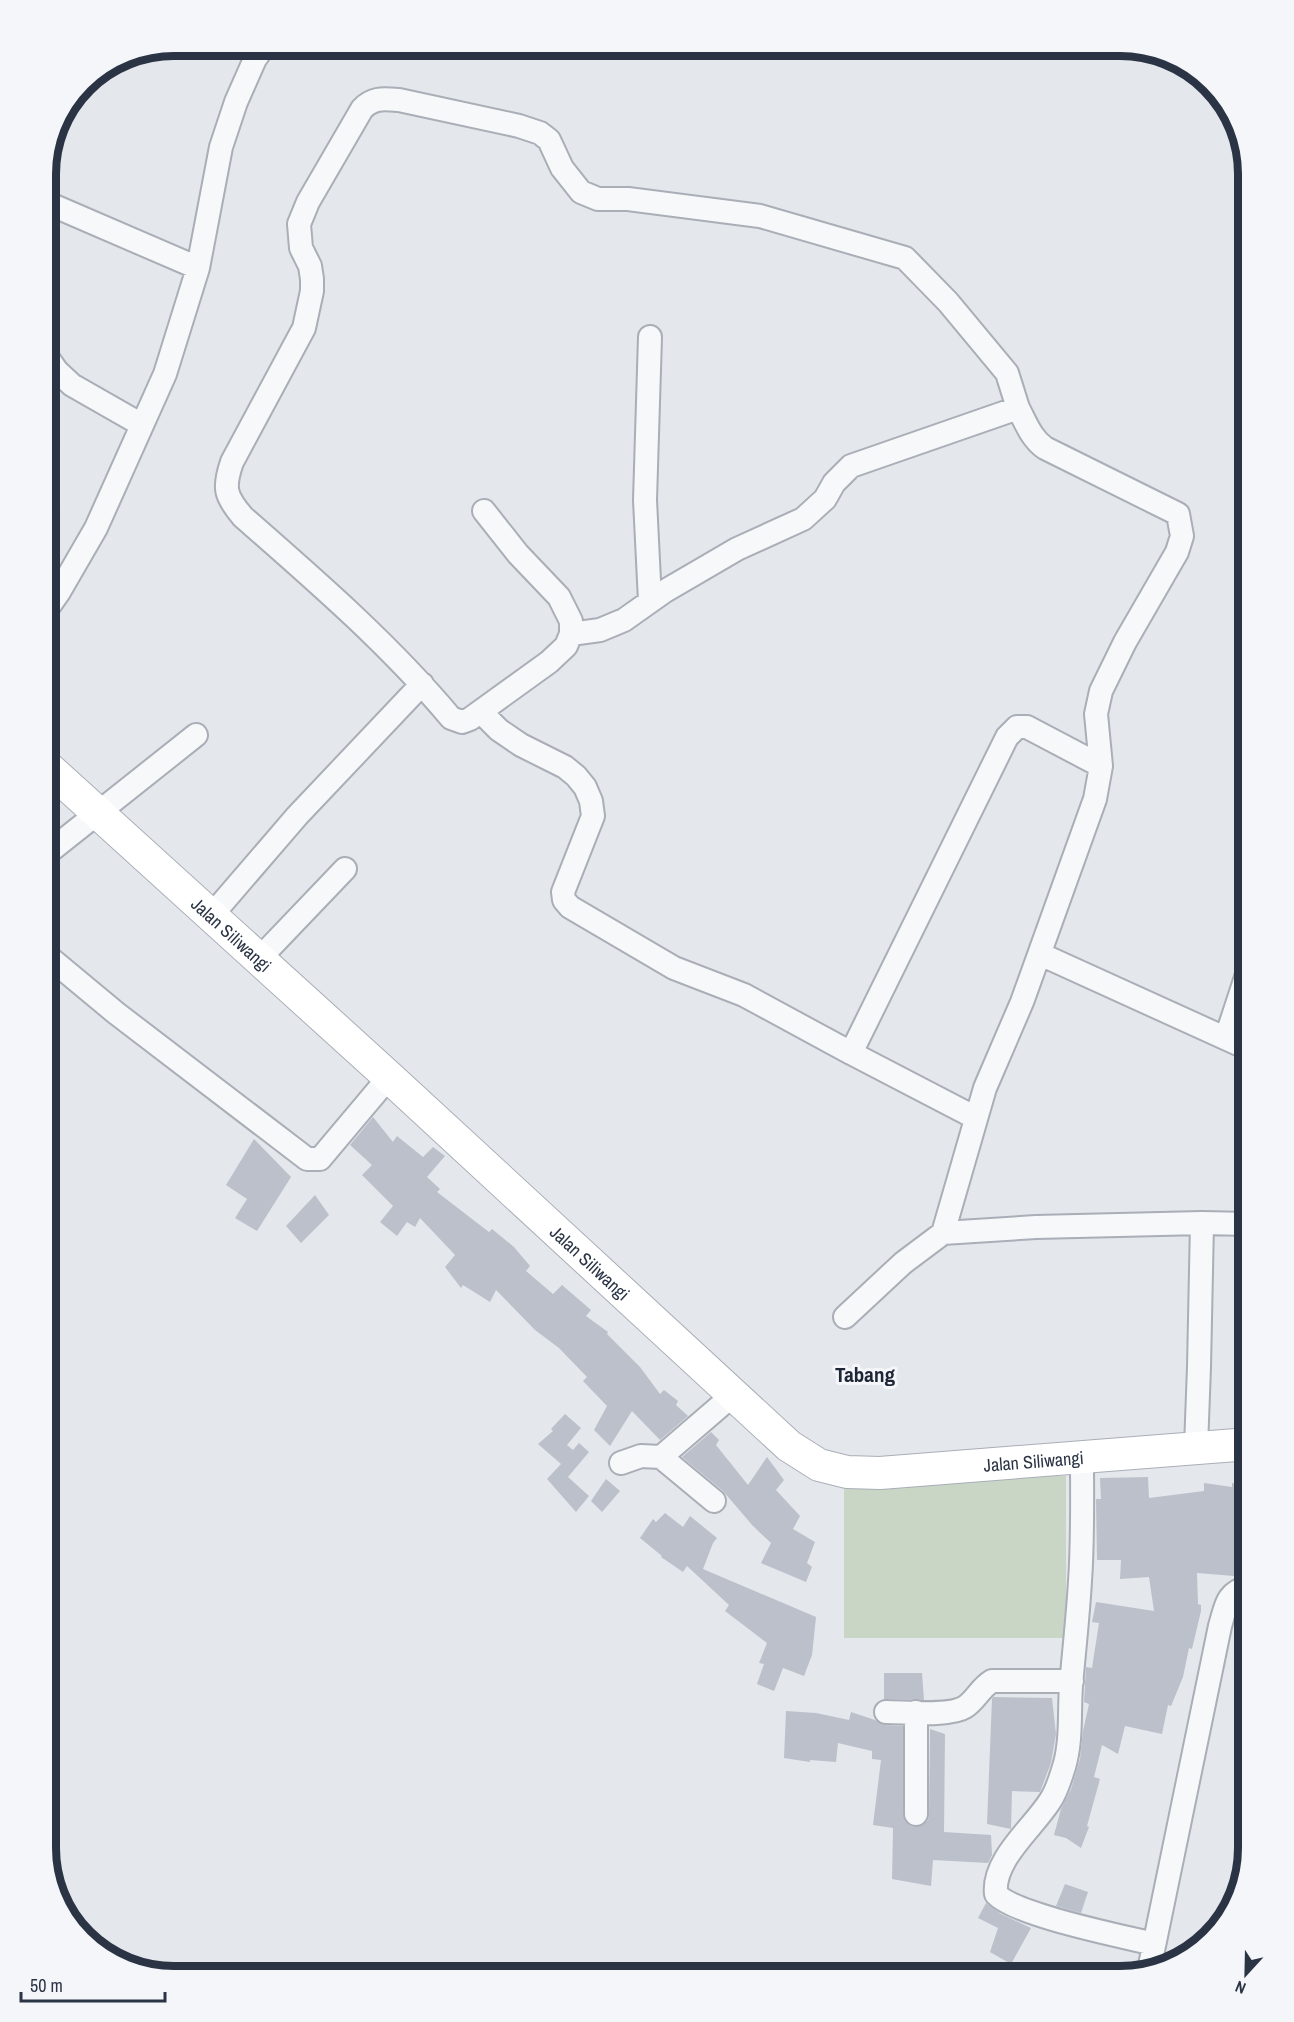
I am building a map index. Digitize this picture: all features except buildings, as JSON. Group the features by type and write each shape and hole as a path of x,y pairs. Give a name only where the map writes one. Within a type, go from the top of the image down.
{"main road":[{"name":"Jalan Siliwangi","path":"56,775 389,1077 789,1446 819,1465 847,1472 880,1473 1238,1445"}],"street":[{"path":"56,596 96,528 165,374 198,268 221,147 236,102 257,56"},
{"path":"484,511 518,554 559,597 571,621 571,634 566,646 549,662 481,712 462,722 451,718 422,684 330,594 243,517 232,504 226,488 231,462 304,328 309,309 312,279 310,266 301,248 298,224 326,169 362,109 368,103 382,98 519,126 540,134 549,140 562,168 581,192 598,199 628,199 760,216 905,258 948,302 1007,373 1018,408 1037,442 1178,514 1182,536 1177,552 1125,642 1101,691 1096,714 1101,766 1095,799 1022,1002 985,1088 943,1233"},
{"path":"56,207 198,268"},
{"path":"650,337 645,500 650,602"},
{"path":"56,370 72,385 142,425"},
{"path":"571,634 600,630 624,621 664,591 737,549 803,519 825,499 834,483 851,466 1018,408"},
{"path":"211,916 297,816 422,684"},
{"path":"481,712 521,745 565,767 576,776 588,794 593,816 563,892 564,900 570,907 674,968 744,995 976,1118"},
{"path":"851,1053 1007,737 1017,727 1027,728 1101,766"},
{"path":"56,846 196,735"},
{"path":"259,958 345,869"},
{"path":"1040,954 1238,1044"},
{"path":"56,963 116,1013 307,1158 320,1159 389,1077"},
{"path":"1226,1038 1238,1001"},
{"path":"1196,1447 1202,1223"},
{"path":"845,1317 903,1263 943,1233 1036,1227 1238,1224"},
{"path":"661,1457 733,1395"},
{"path":"621,1463 640,1456 661,1457 714,1501"},
{"path":"1082,1457 1080,1579 1070,1734 1058,1786 1049,1803 1003,1864 996,1880 996,1894 1006,1903 1034,1913 1154,1944"},
{"path":"1151,1962 1220,1626 1226,1606 1232,1594 1238,1590"},
{"path":"886,1712 953,1712 964,1707 985,1685 992,1682 1072,1681"},
{"path":"916,1712 916,1814"}],"green space":[{"path":"844,1475 1066,1476 1066,1638 844,1638"}],"district":[{"name":"Tabang","path":"865,1374"}]}
